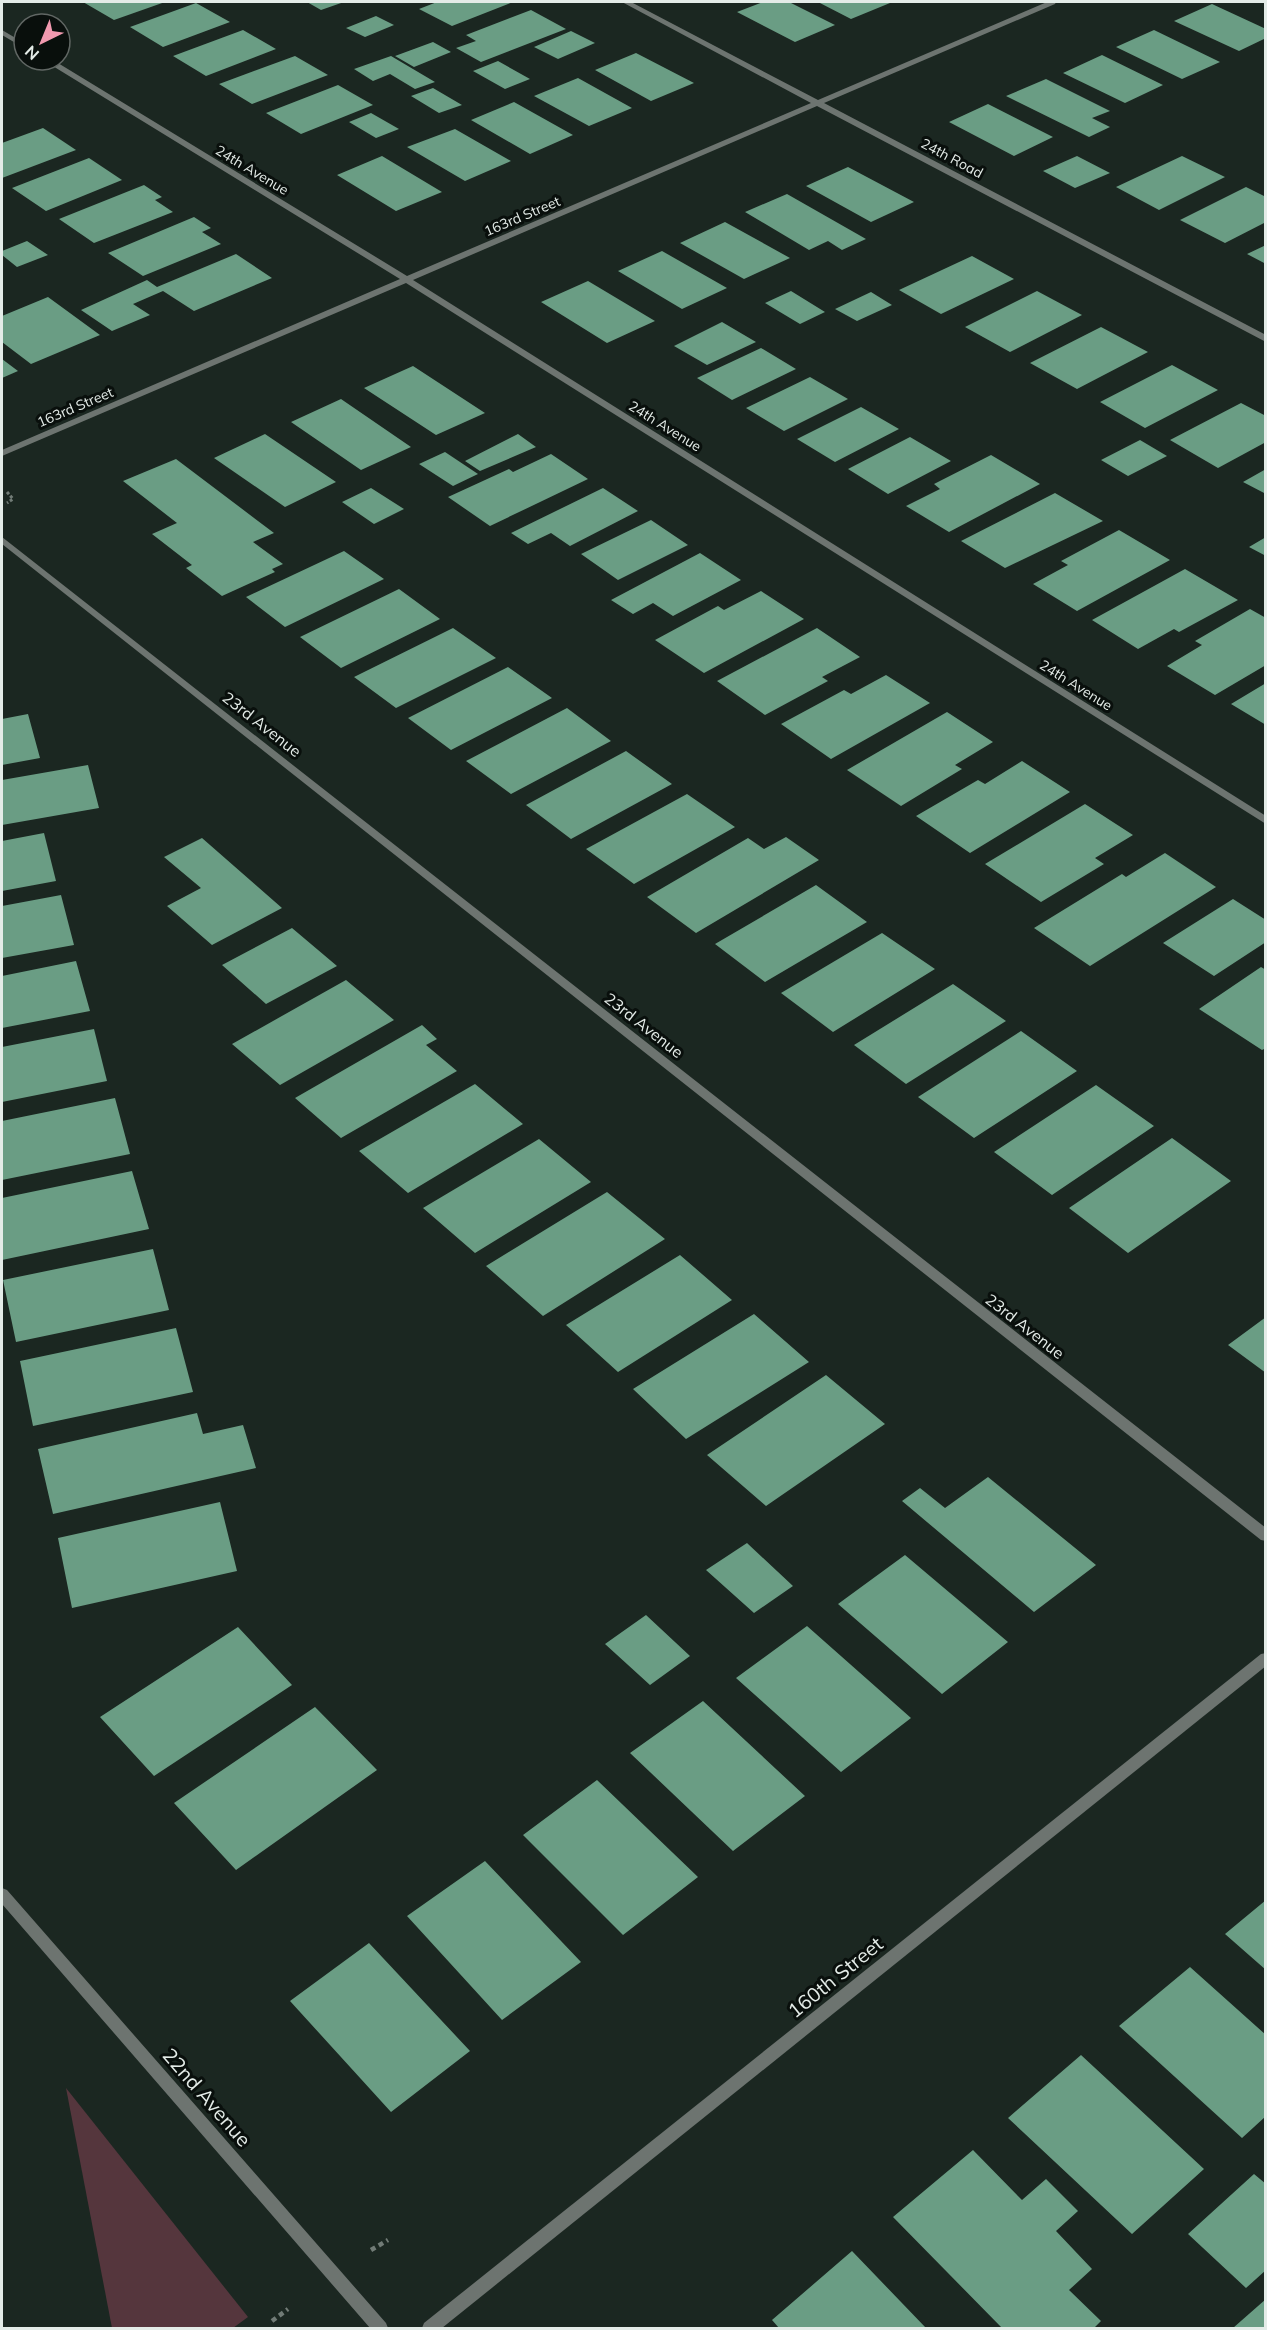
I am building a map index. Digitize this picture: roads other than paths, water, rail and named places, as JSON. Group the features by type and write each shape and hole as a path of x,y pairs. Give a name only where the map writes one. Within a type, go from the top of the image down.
{"street":[{"name":"24th Road","path":"626,2 1266,339"},
{"name":"163rd Street","path":"2,453 1052,2"},
{"name":"24th Avenue","path":"67,72 408,280 1266,821"},
{"name":"23rd Avenue","path":"2,540 1266,1536"},
{"name":"160th Street","path":"430,2328 1266,1658"},
{"name":"22nd Avenue","path":"2,1894 380,2328"}]}
